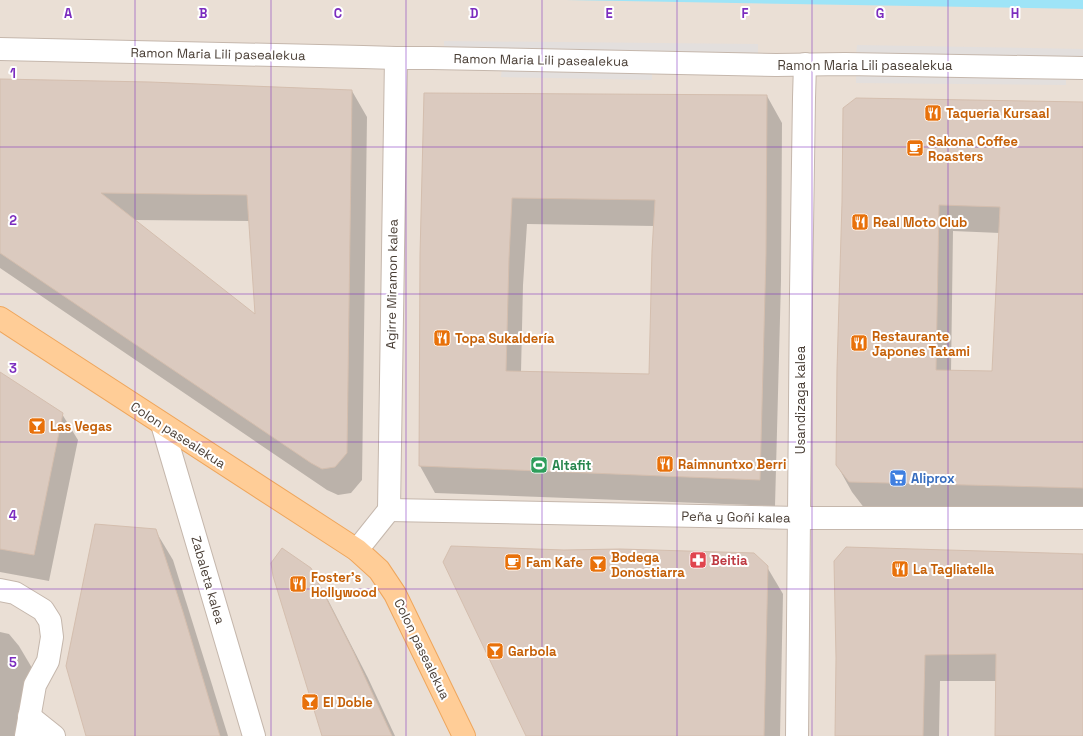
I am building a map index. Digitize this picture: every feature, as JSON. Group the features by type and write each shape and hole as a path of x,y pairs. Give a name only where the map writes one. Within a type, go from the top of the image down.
{"main road":[{"name":"Colon pasealekua","path":"0,318 357,550 379,570 395,594 464,736"}],"street":[{"name":"Ramon Maria Lili pasealekua","path":"0,49 396,58 1083,68"},
{"name":"Agirre Miramon kalea","path":"389,510 396,58"},
{"name":"Usandizaga kalea","path":"797,736 802,207 806,64"},
{"name":"Zabaleta kalea","path":"162,424 254,736"},
{"name":"Peña y Goñi kalea","path":"389,510 799,518 1083,518"},
{"path":"357,550 389,510"},
{"path":"8,591 43,610 50,621 52,637 48,661 35,685 28,726 54,736"}],"shaded area":[{"path":"0,0 1083,0 1083,736 0,736"},
{"path":"444,41 758,44 758,54 444,49"},
{"path":"857,45 1083,49 1083,59 856,54"},
{"path":"502,67 652,70 652,80 501,77"},
{"path":"856,73 1066,75 1066,85 856,83"}],"water":[{"path":"566,0 1083,0 1083,9"}],"building":[{"path":"0,79 150,82 352,90 347,453 335,467 322,469 311,463 0,253","holes":["101,193 247,195 255,314"]},
{"path":"424,93 767,95 766,254 760,480 419,466 420,255","holes":["512,198 655,200 652,251 649,374 506,371"]},
{"path":"856,98 1083,102 1083,488 849,482 836,465 843,108","holes":["939,205 1000,207 992,371 936,370"]},
{"path":"0,372 63,413 34,555 0,549"},
{"path":"95,524 156,529 183,612 220,736 86,736 66,666"},
{"path":"451,546 564,550 620,549 754,553 768,566 764,736 526,736 443,562"},
{"path":"846,547 1083,554 1083,736 995,736 996,654 925,655 923,736 835,736 836,658 834,561"},
{"path":"282,548 311,568 353,651 392,736 322,736 273,576 271,563"}],"place":[{"name":"Taqueria Kursaal","path":"933,113"},
{"name":"Sakona Coffee Roasters","path":"915,148"},
{"name":"Real Moto Club","path":"860,222"},
{"name":"Topa Sukaldería","path":"442,338"},
{"name":"Restaurante Japones Tatami","path":"859,343"},
{"name":"Las Vegas","path":"37,426"},
{"name":"Raimnuntxo Berri","path":"665,464"},
{"name":"Altafit","path":"539,465"},
{"name":"Aliprox","path":"898,478"},
{"name":"Beitia","path":"698,560"},
{"name":"Fam Kafe","path":"513,562"},
{"name":"Bodega Donostiarra","path":"598,564"},
{"name":"La Tagliatella","path":"900,569"},
{"name":"Foster's Hollywood","path":"298,584"},
{"name":"Garbola","path":"495,651"},
{"name":"El Doble","path":"310,702"}]}
